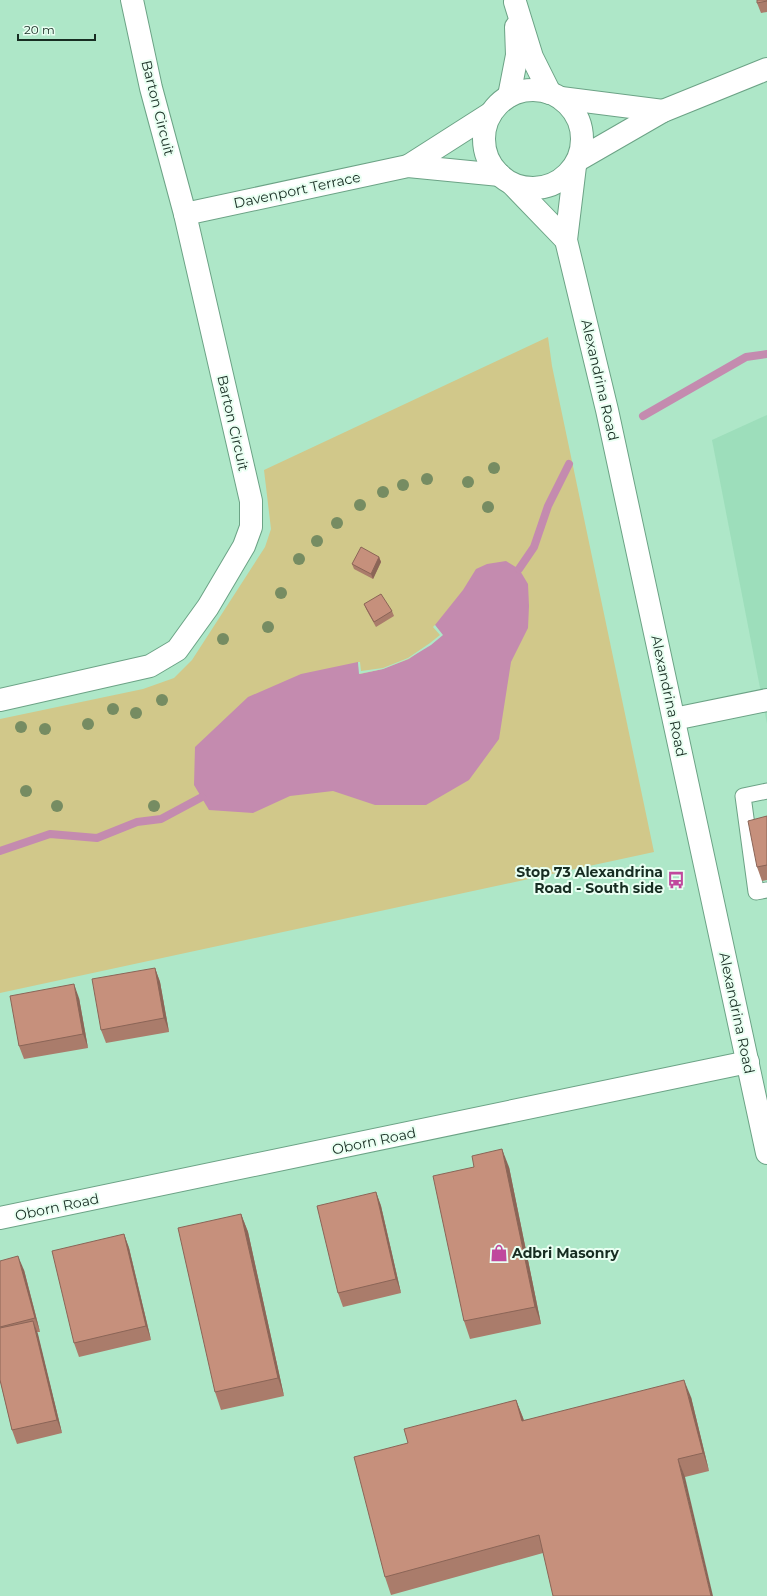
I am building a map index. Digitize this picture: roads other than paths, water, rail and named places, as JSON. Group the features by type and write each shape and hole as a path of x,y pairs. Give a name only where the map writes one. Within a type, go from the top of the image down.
{"street":[{"name":"Barton Circuit","path":"0,700 150,666 166,658 177,650 208,607 247,540 251,527 250,501 185,214 151,88 132,0"},
{"path":"506,180 525,188 540,188 554,184 566,177 576,163 582,146 582,133 578,119 571,108 555,96 532,57 515,1"},
{"path":"509,96 516,55 515,1"},
{"path":"576,163 663,111 767,70"},
{"path":"566,240 489,162 484,146 485,129 491,113 499,103 509,96 522,91 536,90 555,96 663,111"},
{"name":"Davenport Terrace","path":"408,166 491,113"},
{"name":"Alexandrina Road","path":"576,163 566,240 607,410 767,1153"},
{"name":"Davenport Terrace","path":"185,214 408,166 506,180"},
{"path":"674,719 767,700"},
{"name":"Oborn Road","path":"0,1218 748,1062"}],"lane":[{"path":"767,791 743,796 756,892 767,890"}],"waterway":[{"path":"643,416 746,357 767,354"},
{"path":"519,569 534,547 548,506 569,464"},
{"path":"0,851 50,834 97,838 137,822 161,819 202,797"}],"place":[{"name":"Stop 73 Alexandrina Road - South side","path":"676,880"},
{"name":"Adbri Masonry","path":"499,1253"}]}
